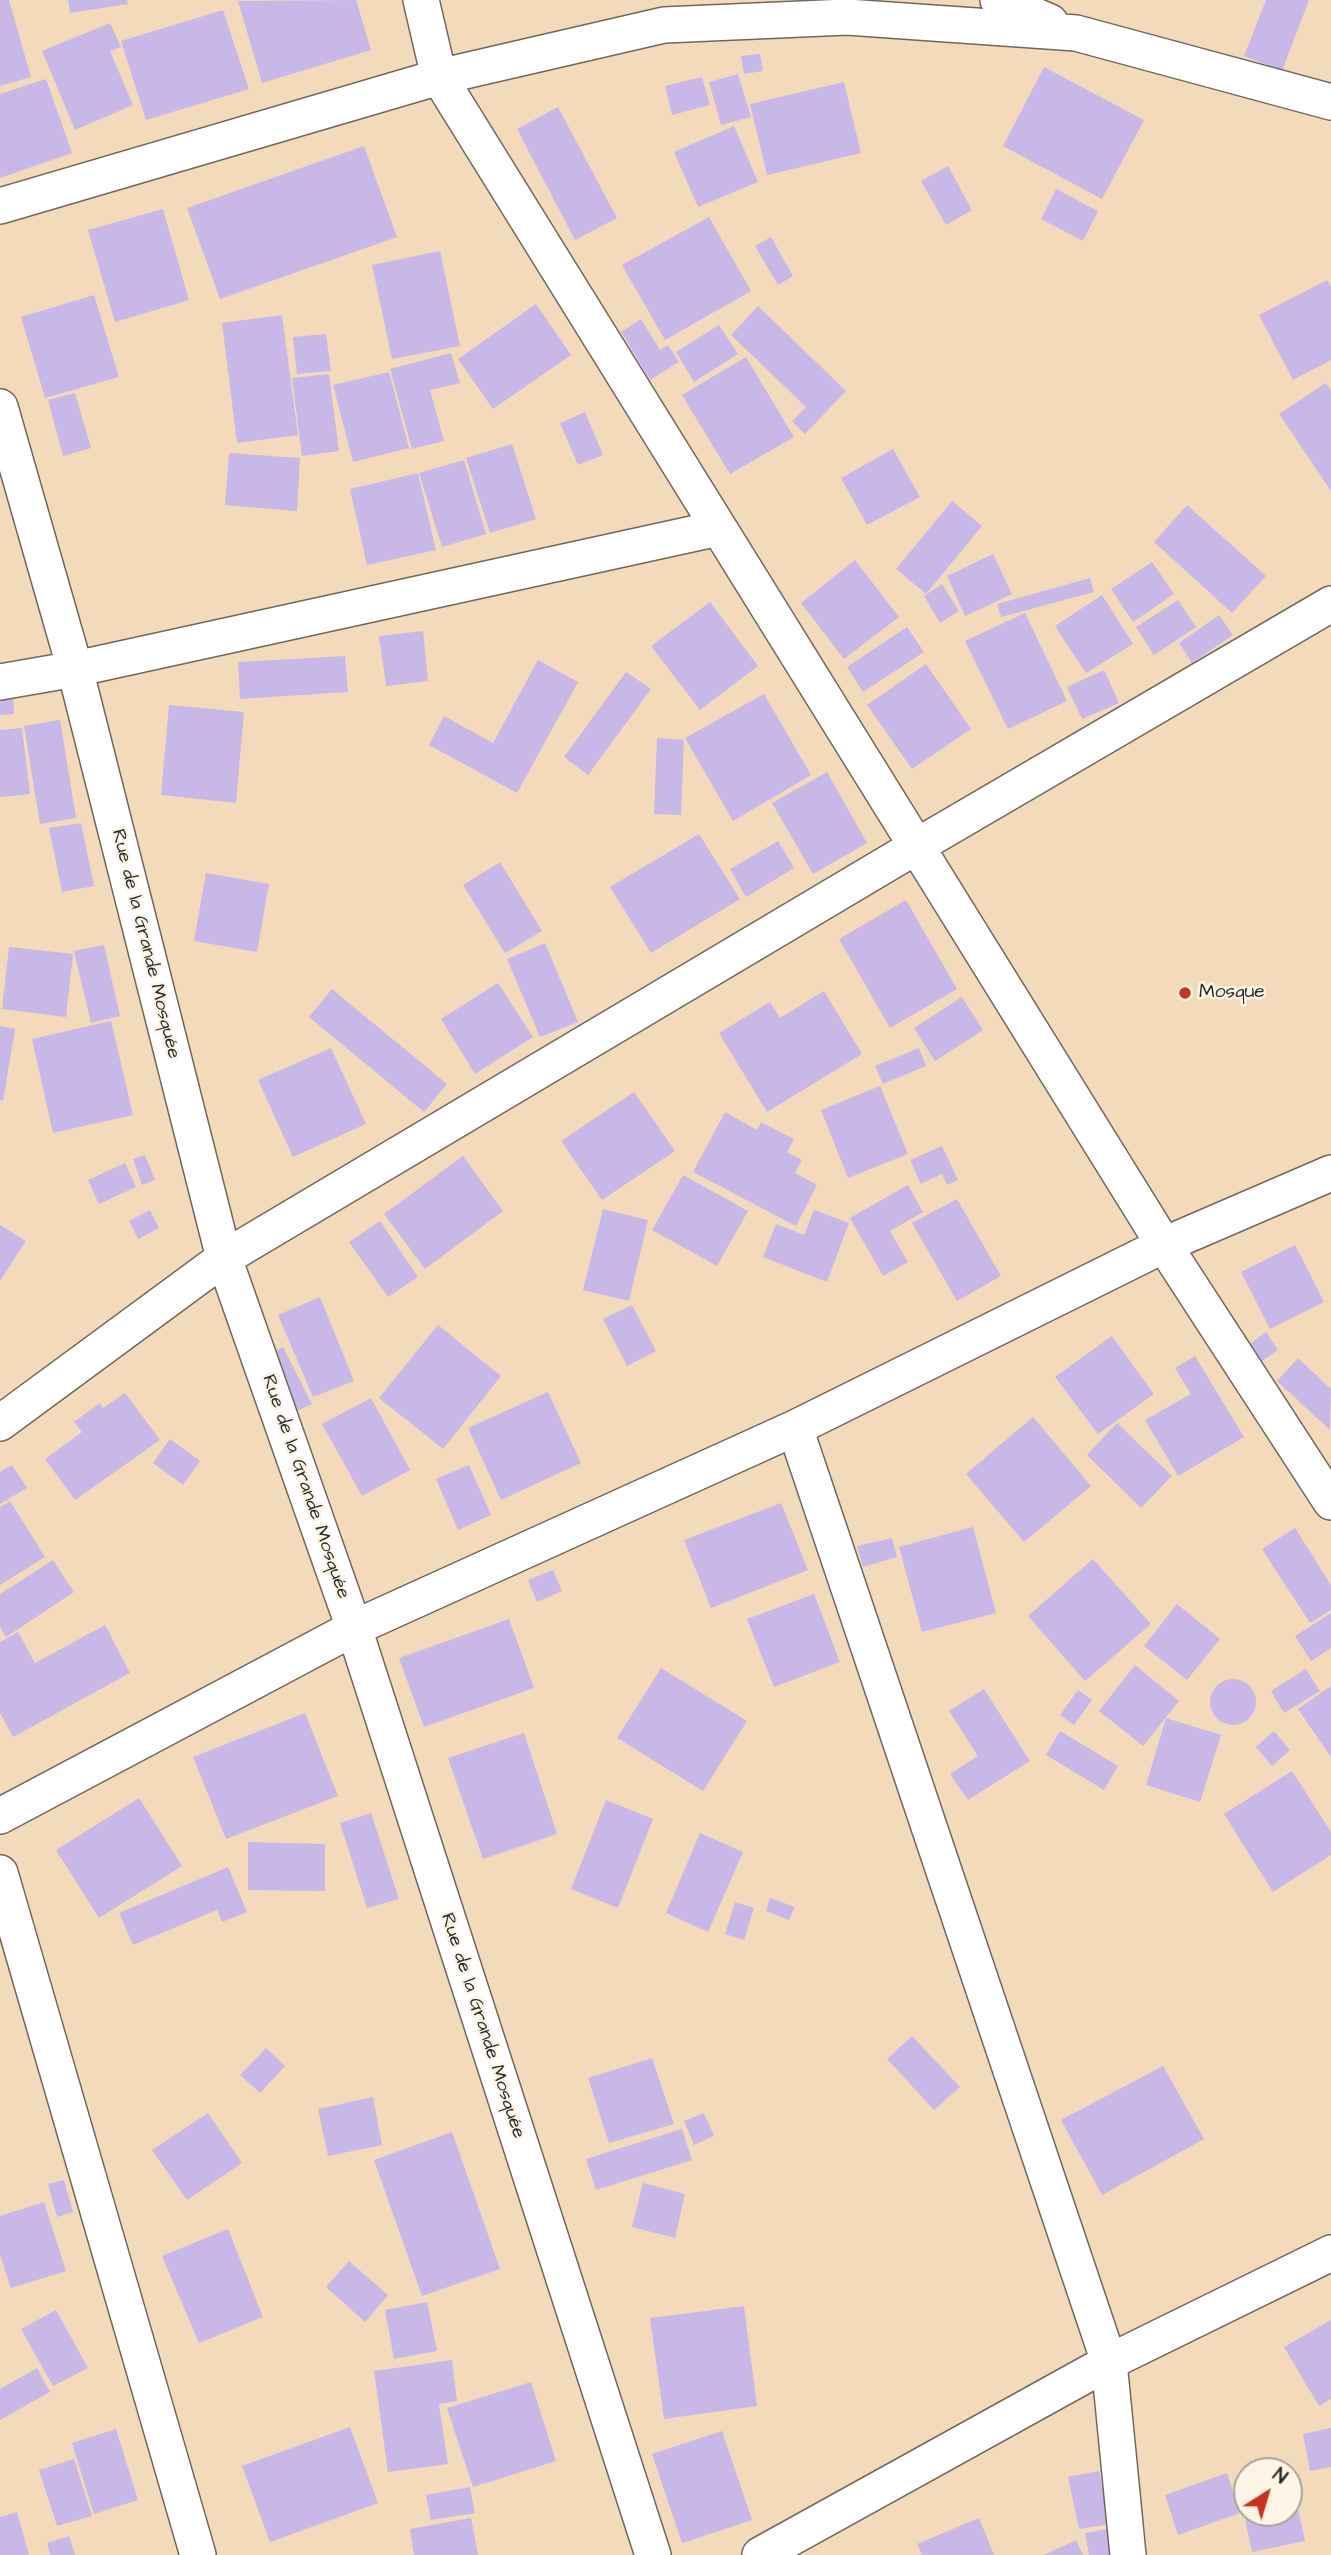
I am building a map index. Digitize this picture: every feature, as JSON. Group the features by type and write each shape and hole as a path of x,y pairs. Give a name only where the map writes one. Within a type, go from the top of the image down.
{"street":[{"path":"421,0 439,77 1164,1245 1331,1502"},
{"path":"998,0 1076,33 1331,103"},
{"path":"0,206 439,77 664,24 847,17 1076,33"},
{"name":"Rue de la Grande Mosquée","path":"0,407 75,668 224,1258 354,1628 653,2555"},
{"path":"0,682 719,528"},
{"path":"0,1423 224,1258 917,846 1331,604"},
{"path":"0,1816 354,1628 796,1428 1164,1245 1331,1173"},
{"path":"796,1428 1109,2362 1128,2555"},
{"path":"0,1873 198,2555"},
{"path":"760,2555 1109,2362 1331,2253"}],"building":[{"path":"0,0 9,0 31,77 0,86"},
{"path":"68,0 127,0 128,4 70,13"},
{"path":"356,0 371,50 262,83 238,1"},
{"path":"1266,0 1309,0 1282,71 1244,56"},
{"path":"223,10 249,89 146,120 121,41"},
{"path":"110,23 121,47 110,51 133,105 75,130 42,51"},
{"path":"760,54 763,71 744,74 741,56"},
{"path":"1044,67 1144,120 1102,199 1003,146"},
{"path":"738,74 751,117 721,125 709,82"},
{"path":"702,77 710,105 672,115 665,86"},
{"path":"46,79 72,153 0,178 0,94"},
{"path":"844,82 861,153 767,175 750,104"},
{"path":"558,107 617,218 575,240 517,129"},
{"path":"734,126 758,182 698,207 674,152"},
{"path":"364,146 397,237 220,299 187,208"},
{"path":"948,166 972,210 946,225 921,181"},
{"path":"1056,189 1098,211 1083,241 1041,219"},
{"path":"163,209 189,300 115,322 88,230"},
{"path":"709,217 751,291 665,340 622,265"},
{"path":"771,237 793,276 778,285 755,246"},
{"path":"440,251 460,346 392,359 372,265"},
{"path":"1327,280 1331,287 1331,360 1293,380 1259,315"},
{"path":"94,295 119,377 45,398 21,317"},
{"path":"536,304 571,355 493,409 458,359"},
{"path":"758,306 846,391 805,434 792,421 806,407 731,335"},
{"path":"282,315 298,435 237,443 222,323"},
{"path":"641,319 660,350 668,345 679,362 650,380 621,332"},
{"path":"719,325 738,354 694,382 676,352"},
{"path":"326,334 331,371 297,374 293,337"},
{"path":"451,353 460,383 430,390 444,441 412,449 390,369"},
{"path":"746,357 794,437 730,474 682,395"},
{"path":"389,372 409,448 353,462 333,385"},
{"path":"329,374 339,451 302,456 292,378"},
{"path":"1326,383 1331,391 1331,491 1279,414"},
{"path":"75,393 91,448 63,456 48,400"},
{"path":"585,412 603,455 578,465 560,423"},
{"path":"512,444 536,519 490,533 466,458"},
{"path":"893,449 920,497 867,525 841,478"},
{"path":"229,453 300,458 297,511 225,505"},
{"path":"464,460 486,534 442,547 419,473"},
{"path":"418,473 436,550 367,565 350,489"},
{"path":"952,501 982,526 926,594 896,569"},
{"path":"1187,505 1266,576 1232,613 1154,542"},
{"path":"993,554 1012,594 965,616 947,576"},
{"path":"855,560 899,617 844,659 801,603"},
{"path":"1152,562 1174,594 1133,622 1111,589"},
{"path":"1090,578 1094,592 1001,617 997,604"},
{"path":"942,584 959,611 940,623 924,596"},
{"path":"1102,595 1133,644 1086,673 1055,626"},
{"path":"1178,600 1196,627 1154,655 1136,627"},
{"path":"710,602 758,666 700,710 651,646"},
{"path":"1025,613 1067,701 1008,729 965,641"},
{"path":"1219,615 1233,635 1192,663 1179,643"},
{"path":"907,627 924,652 863,692 847,667"},
{"path":"423,631 428,681 386,686 379,636"},
{"path":"345,656 348,692 240,699 238,662"},
{"path":"538,660 578,682 517,793 429,745 444,716 493,743"},
{"path":"926,664 971,729 912,769 867,705"},
{"path":"1104,670 1119,703 1082,719 1067,687"},
{"path":"626,672 651,689 588,775 564,757"},
{"path":"764,694 811,775 733,821 685,738"},
{"path":"13,695 14,714 0,715 0,696"},
{"path":"169,705 244,712 236,803 161,795"},
{"path":"60,720 76,818 40,824 24,726"},
{"path":"22,728 30,794 0,797 0,730"},
{"path":"657,738 684,740 681,815 654,814"},
{"path":"827,772 867,843 813,874 772,803"},
{"path":"81,823 94,886 62,892 49,828"},
{"path":"699,834 740,899 651,953 610,887"},
{"path":"778,841 794,868 746,897 730,869"},
{"path":"500,862 542,931 505,953 463,885"},
{"path":"206,873 269,884 257,952 194,941"},
{"path":"906,900 957,989 890,1028 839,939"},
{"path":"545,943 578,1022 540,1037 507,959"},
{"path":"104,945 120,1016 91,1023 74,951"},
{"path":"9,947 73,954 66,1017 2,1009"},
{"path":"498,983 533,1037 475,1074 441,1019"},
{"path":"332,989 447,1084 424,1112 309,1017"},
{"path":"824,991 862,1054 767,1112 719,1033 770,1002 780,1018"},
{"path":"962,997 983,1030 935,1061 914,1028"},
{"path":"111,1021 133,1115 53,1133 32,1039"},
{"path":"0,1026 15,1029 3,1101 0,1100"},
{"path":"331,1048 366,1124 293,1157 258,1080"},
{"path":"919,1048 926,1066 883,1084 875,1066"},
{"path":"880,1086 908,1154 848,1178 821,1110"},
{"path":"634,1092 675,1151 602,1200 561,1141"},
{"path":"725,1112 757,1130 761,1122 794,1139 787,1152 802,1160 795,1173 817,1185 796,1226 693,1172"},
{"path":"942,1146 958,1180 947,1185 942,1174 921,1184 910,1160"},
{"path":"145,1155 155,1180 142,1185 133,1159"},
{"path":"463,1156 503,1211 425,1269 384,1214"},
{"path":"125,1163 136,1187 99,1204 88,1180"},
{"path":"683,1175 748,1211 717,1266 652,1230"},
{"path":"908,1185 923,1212 890,1231 908,1262 883,1276 850,1218"},
{"path":"957,1199 1001,1276 957,1301 912,1223"},
{"path":"603,1209 648,1220 629,1301 583,1290"},
{"path":"150,1210 159,1228 138,1239 129,1221"},
{"path":"814,1210 849,1223 827,1282 763,1257 776,1224 804,1235"},
{"path":"380,1221 418,1277 388,1297 349,1242"},
{"path":"0,1225 26,1241 0,1281"},
{"path":"1295,1245 1324,1302 1270,1329 1241,1272"},
{"path":"320,1297 354,1381 313,1397 278,1315"},
{"path":"632,1305 656,1351 627,1366 603,1319"},
{"path":"438,1325 501,1376 443,1449 379,1398"},
{"path":"1266,1332 1278,1350 1262,1361 1250,1344"},
{"path":"1112,1336 1154,1394 1098,1434 1055,1377"},
{"path":"283,1347 312,1404 297,1411 268,1355"},
{"path":"1195,1356 1244,1437 1178,1476 1145,1420 1191,1394 1175,1368"},
{"path":"1298,1358 1331,1389 1330,1430 1277,1381"},
{"path":"548,1392 581,1463 501,1500 468,1428"},
{"path":"125,1393 160,1440 75,1500 45,1459 82,1432 74,1422 100,1403 103,1408"},
{"path":"371,1398 410,1470 362,1496 322,1424"},
{"path":"1033,1417 1091,1486 1024,1542 966,1474"},
{"path":"1117,1423 1172,1476 1141,1508 1087,1455"},
{"path":"170,1439 200,1461 183,1485 153,1463"},
{"path":"12,1465 27,1488 0,1504 0,1472"},
{"path":"469,1465 491,1515 458,1530 436,1479"},
{"path":"10,1501 45,1557 0,1585 0,1507"},
{"path":"781,1503 808,1570 711,1608 684,1540"},
{"path":"973,1527 996,1613 922,1632 899,1547"},
{"path":"1295,1528 1331,1585 1331,1610 1310,1623 1262,1549"},
{"path":"892,1538 897,1557 863,1567 857,1546"},
{"path":"1093,1559 1151,1624 1085,1681 1028,1616"},
{"path":"53,1560 74,1592 6,1637 0,1627 0,1594"},
{"path":"553,1570 562,1591 537,1602 528,1580"},
{"path":"814,1594 840,1662 774,1687 747,1619"},
{"path":"1177,1604 1220,1639 1187,1680 1144,1646"},
{"path":"1331,1613 1331,1648 1311,1661 1295,1636"},
{"path":"509,1619 534,1688 424,1727 399,1658"},
{"path":"105,1625 130,1673 13,1737 0,1713 0,1642 18,1632 35,1663"},
{"path":"1135,1665 1179,1701 1143,1746 1099,1711"},
{"path":"661,1668 747,1721 703,1791 617,1738"},
{"path":"1306,1669 1320,1691 1284,1713 1271,1691"},
{"path":"1233,1679 1249,1686 1256,1702 1249,1718 1233,1725 1217,1718 1210,1702 1217,1686"},
{"path":"1331,1686 1331,1757 1298,1709"},
{"path":"984,1689 1030,1761 968,1800 950,1774 978,1756 949,1711"},
{"path":"1078,1690 1092,1700 1074,1725 1060,1715"},
{"path":"305,1713 338,1796 226,1839 193,1757"},
{"path":"1166,1718 1221,1735 1200,1802 1146,1785"},
{"path":"1060,1731 1118,1766 1104,1790 1046,1755"},
{"path":"1274,1731 1290,1750 1272,1766 1256,1747"},
{"path":"524,1733 557,1834 483,1859 448,1758"},
{"path":"1292,1771 1331,1832 1331,1855 1273,1892 1224,1814"},
{"path":"139,1798 182,1866 99,1918 56,1850"},
{"path":"606,1800 653,1819 618,1908 571,1889"},
{"path":"371,1813 399,1899 367,1908 340,1823"},
{"path":"700,1833 743,1852 708,1932 666,1913"},
{"path":"248,1842 325,1844 325,1891 248,1890"},
{"path":"228,1867 247,1912 222,1922 217,1910 133,1945 119,1913"},
{"path":"770,1898 795,1907 789,1920 766,1911"},
{"path":"735,1902 754,1908 744,1940 725,1934"},
{"path":"912,2036 960,2087 934,2110 887,2059"},
{"path":"266,2048 285,2066 260,2093 240,2075"},
{"path":"652,2058 674,2124 609,2143 588,2078"},
{"path":"1163,2066 1204,2139 1102,2195 1061,2120"},
{"path":"373,2097 382,2145 328,2156 318,2109"},
{"path":"208,2113 242,2163 187,2200 152,2150"},
{"path":"704,2113 714,2136 694,2145 684,2121"},
{"path":"682,2129 692,2160 596,2190 586,2159"},
{"path":"452,2132 500,2269 422,2296 374,2160"},
{"path":"64,2180 73,2212 57,2217 48,2184"},
{"path":"643,2183 685,2194 675,2238 632,2227"},
{"path":"44,2202 66,2271 11,2288 0,2255 0,2216"},
{"path":"228,2229 263,2317 199,2343 162,2256"},
{"path":"349,2261 388,2295 365,2322 326,2287"},
{"path":"427,2302 437,2351 394,2359 385,2310"},
{"path":"744,2306 757,2406 664,2419 650,2318"},
{"path":"56,2310 88,2368 53,2386 21,2329"},
{"path":"1331,2320 1331,2399 1319,2406 1284,2347"},
{"path":"452,2360 457,2401 439,2404 448,2464 388,2472 374,2371"},
{"path":"37,2368 50,2392 0,2420 0,2389"},
{"path":"531,2382 556,2461 473,2487 447,2408"},
{"path":"350,2427 378,2503 270,2542 242,2466"},
{"path":"1331,2428 1331,2467 1310,2471 1303,2434"},
{"path":"116,2429 138,2500 94,2514 72,2443"},
{"path":"722,2431 752,2520 682,2543 652,2454"},
{"path":"74,2459 92,2516 57,2526 39,2470"},
{"path":"1099,2471 1110,2524 1079,2529 1068,2477"},
{"path":"1227,2473 1233,2491 1233,2515 1178,2535 1165,2495"},
{"path":"470,2487 475,2513 431,2520 426,2495"},
{"path":"17,2512 29,2555 0,2555 0,2517"},
{"path":"471,2518 478,2555 414,2555 410,2529"},
{"path":"979,2518 994,2555 922,2555 917,2544"},
{"path":"1247,2527 1302,2527 1305,2541 1252,2552"},
{"path":"1108,2529 1113,2555 1089,2555 1085,2533"},
{"path":"69,2536 75,2555 50,2555 47,2543"},
{"path":"1076,2540 1083,2555 1044,2555"}],"place":[{"name":"Mosque","path":"1185,993"}]}
